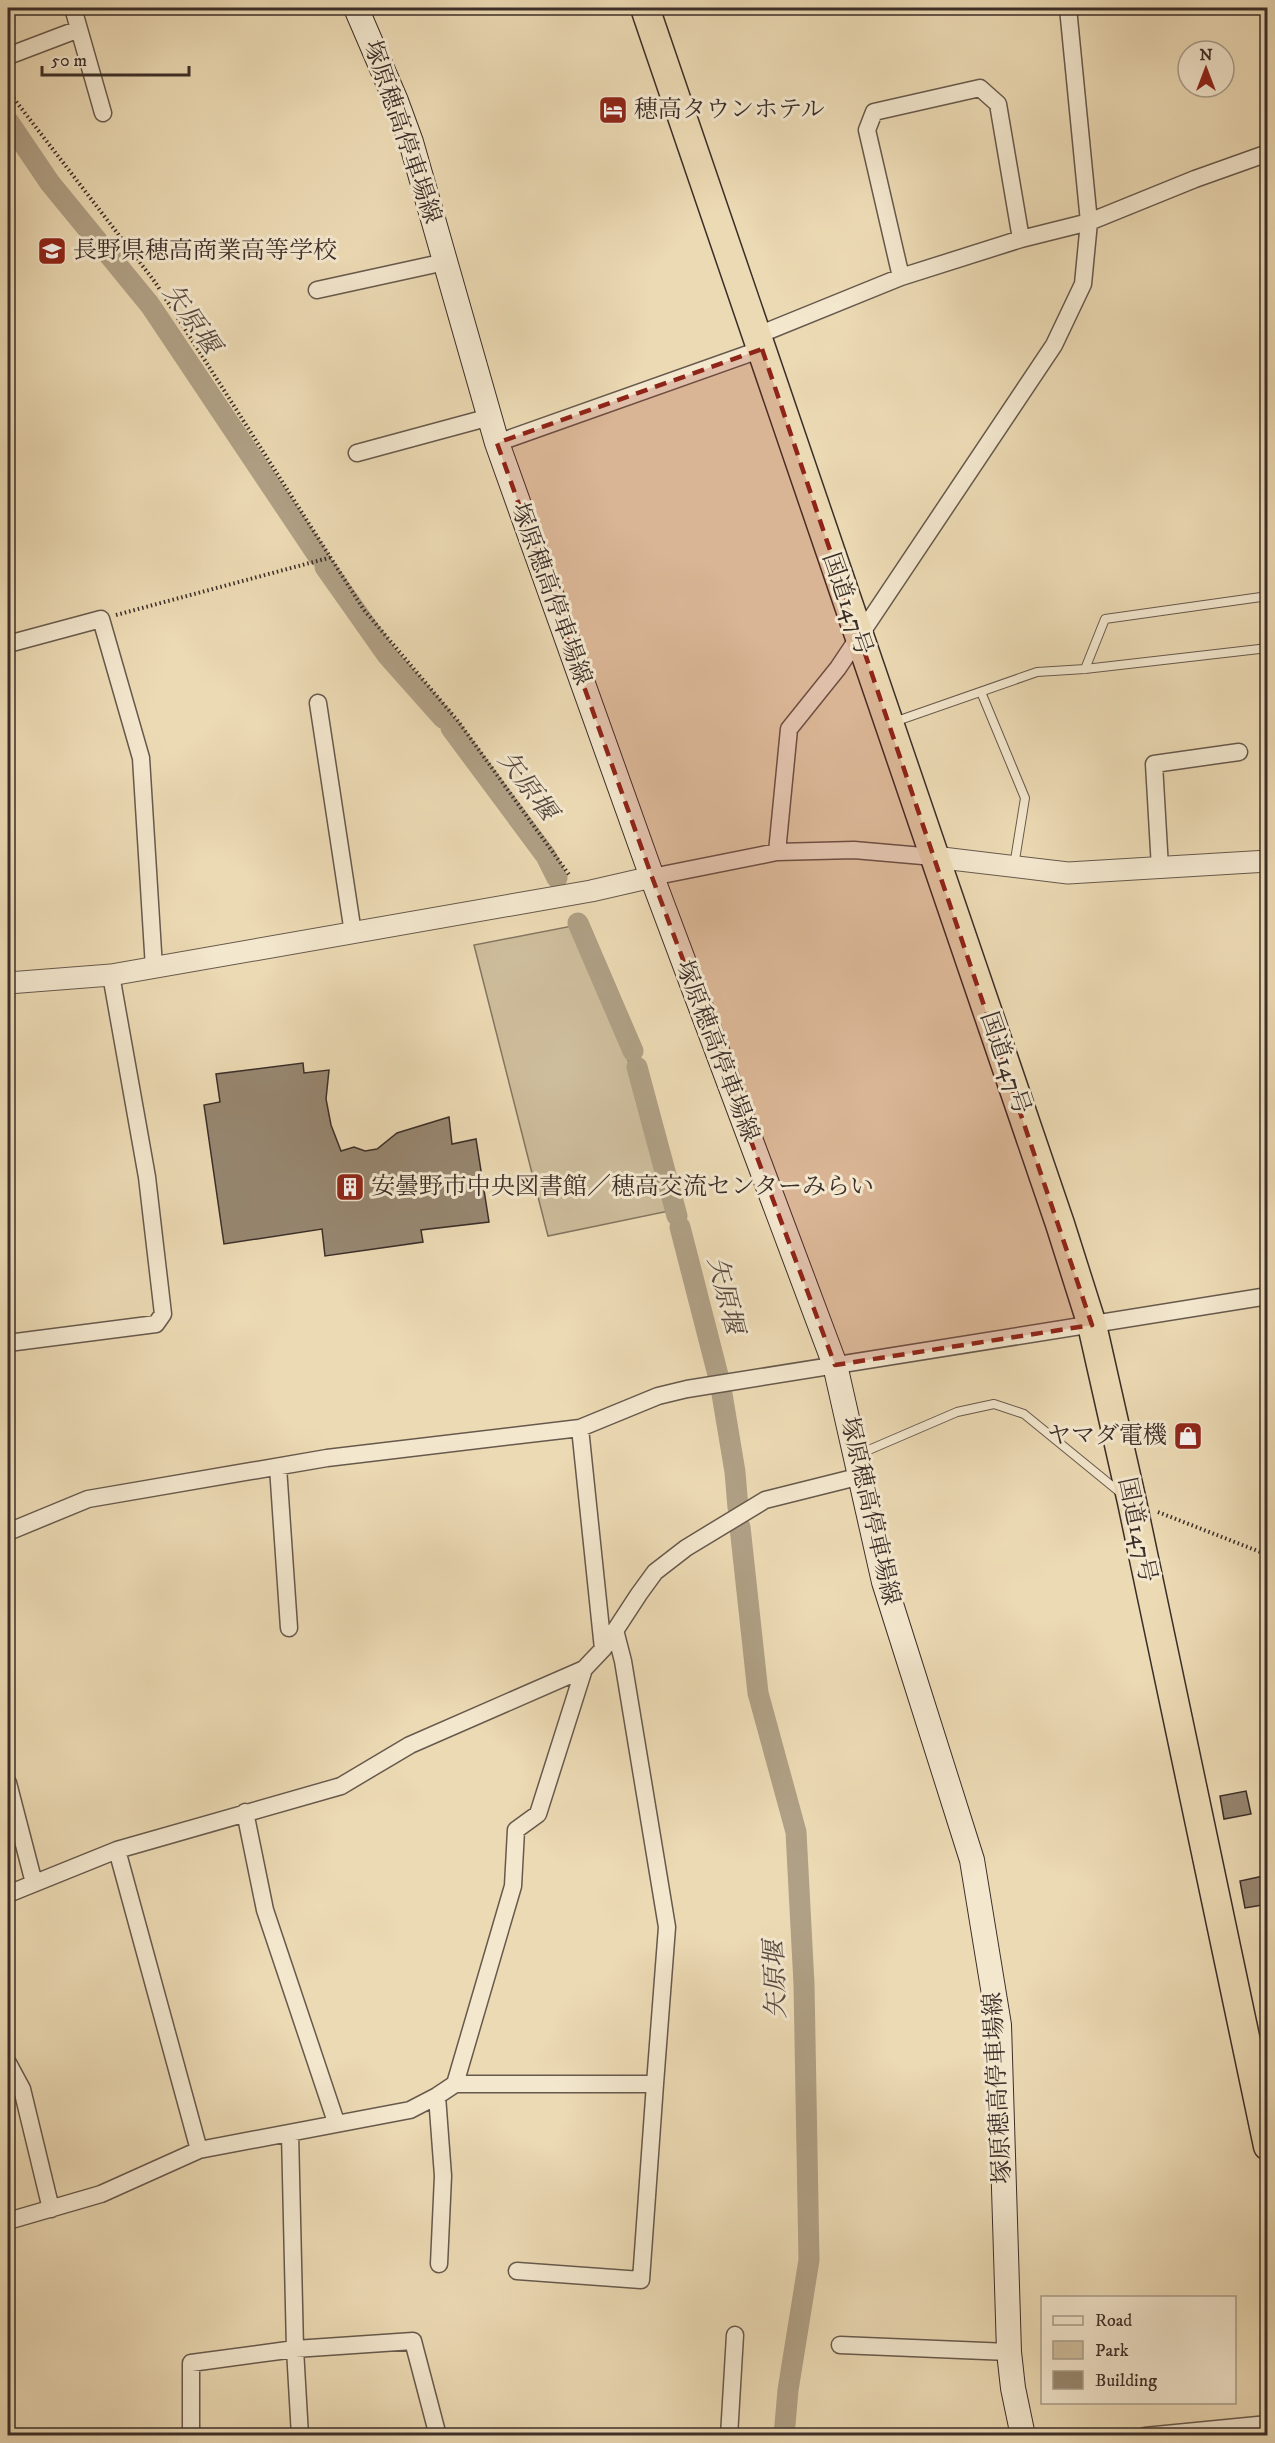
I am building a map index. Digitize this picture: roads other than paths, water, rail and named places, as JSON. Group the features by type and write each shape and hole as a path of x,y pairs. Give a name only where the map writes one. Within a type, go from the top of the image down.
{"highway":[{"name":"国道147号","path":"645,8 1060,1224 1092,1325 1132,1502 1268,2146"}],"main road":[{"name":"塚原穂高停車場線","path":"356,8 411,142 497,443 652,877 835,1365 884,1582 972,1860 999,2025 1009,2352 1013,2388 1023,2436"}],"street":[{"path":"73,8 103,113"},
{"path":"777,852 789,729 838,668 1054,345 1083,284 1089,222 1068,8"},
{"path":"8,56 79,29"},
{"path":"901,277 867,130 874,112 980,88 998,104 1021,239"},
{"path":"497,443 760,342 901,277 1021,239 1089,222 1195,179 1268,153"},
{"path":"317,290 445,262"},
{"path":"357,453 490,417"},
{"path":"8,644 101,619 141,758 154,968"},
{"path":"318,703 353,933"},
{"path":"1160,868 1154,764 1239,752"},
{"path":"8,983 111,975 154,968 591,891 777,852 854,850 934,856 1068,873 1268,861"},
{"path":"8,1344 156,1324 163,1314 147,1177 111,975"},
{"path":"8,1532 88,1499 327,1458 580,1428 658,1396 835,1365 1268,1296"},
{"path":"580,1428 603,1649"},
{"path":"8,1894 117,1850 341,1786 410,1745 584,1669 603,1649 655,1572 686,1548 765,1500 859,1466"},
{"path":"278,1467 289,1628"},
{"path":"517,2271 641,2280 668,1927 623,1660 615,1630"},
{"path":"454,2084 513,1886 516,1830 538,1814 584,1669"},
{"path":"8,1783 34,1883"},
{"path":"245,1812 265,1910 336,2122"},
{"path":"117,1850 199,2150"},
{"path":"8,2063 22,2089 51,2209"},
{"path":"8,2221 101,2194 199,2150 336,2122 410,2110 454,2084 655,2084"},
{"path":"437,2096 443,2176 439,2264"},
{"path":"290,2133 295,2349 300,2436"},
{"path":"729,2436 735,2335"},
{"path":"191,2436 191,2363 295,2349 413,2342 438,2436"},
{"path":"840,2345 1009,2352"},
{"path":"1145,2436 1268,2424"}],"lane":[{"path":"1085,669 1105,619 1268,596"},
{"path":"888,724 1037,672 1085,669 1268,648"},
{"path":"981,692 1025,798 1014,866"},
{"path":"859,1466 957,1412 994,1404 1024,1414 1132,1502"}],"waterway":[{"name":"矢原堰","path":"8,121 50,183 150,305 318,556"},
{"name":"矢原堰","path":"325,567 387,655 443,718"},
{"name":"矢原堰","path":"451,728 546,856 557,878"},
{"name":"矢原堰","path":"578,923 633,1051"},
{"name":"矢原堰","path":"637,1067 677,1216"},
{"name":"矢原堰","path":"680,1227 718,1375"},
{"name":"矢原堰","path":"722,1394 735,1472 738,1508"},
{"name":"矢原堰","path":"740,1527 758,1693 796,1832 804,1984 809,2260 788,2390 784,2436"}],"place":[{"name":"穂高タウンホテル","path":"613,110"},
{"name":"長野県穂高商業高等学校","path":"52,251"},
{"name":"安曇野市中央図書館／穂高交流センターみらい","path":"350,1187"},
{"name":"ヤマダ電機","path":"1188,1436"}]}
